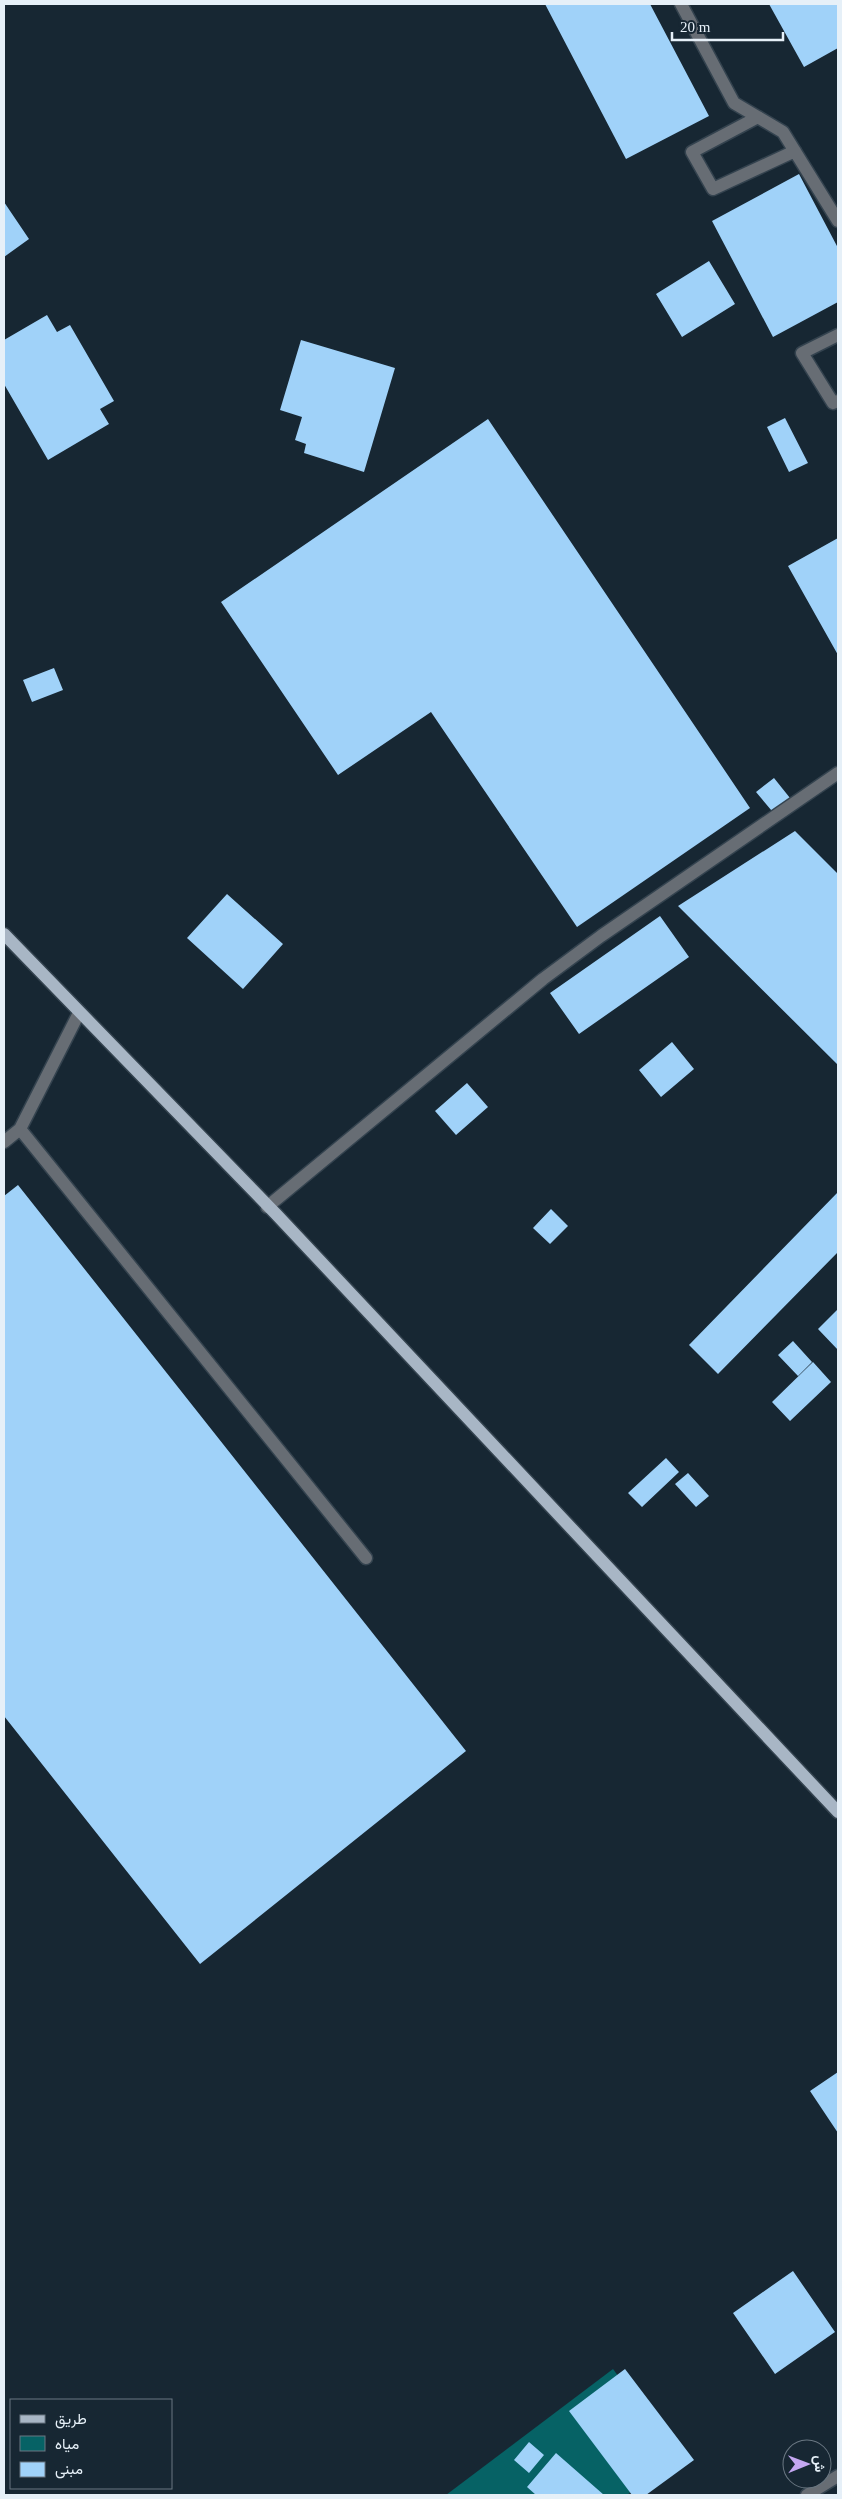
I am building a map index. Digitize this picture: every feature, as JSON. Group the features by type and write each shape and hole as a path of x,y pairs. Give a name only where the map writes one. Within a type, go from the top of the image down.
{"main road":[{"path":"4,934 267,1207 838,1812"}],"street":[{"path":"681,4 734,103 783,132 838,221"},
{"path":"758,117 692,152 713,189 796,151"},
{"path":"838,335 802,353 833,403 838,401"},
{"path":"267,1207 543,979 601,936 838,773"},
{"path":"4,1142 20,1128 79,1013"},
{"path":"20,1128 366,1558"},
{"path":"807,2495 838,2476"}],"water":[{"path":"613,2369 678,2457 627,2495 446,2495"}],"building":[{"path":"545,4 650,4 709,116 626,159"},
{"path":"769,4 838,4 838,48 804,67"},
{"path":"799,174 838,248 838,302 773,337 712,221"},
{"path":"4,202 29,239 4,257"},
{"path":"709,261 735,304 682,337 656,294"},
{"path":"47,315 57,332 70,325 114,401 100,409 109,424 48,460 4,384 4,340"},
{"path":"301,340 395,368 364,472 304,453 306,444 295,440 302,417 280,410"},
{"path":"785,418 808,463 789,472 767,427"},
{"path":"488,419 750,808 577,927 431,712 338,775 221,602"},
{"path":"838,538 838,655 788,566"},
{"path":"54,668 63,690 32,702 23,680"},
{"path":"774,778 794,803 777,817 756,792"},
{"path":"795,831 838,874 838,1065 678,906"},
{"path":"227,894 283,944 243,989 187,938"},
{"path":"660,916 689,957 579,1034 550,993"},
{"path":"672,1042 694,1069 661,1097 639,1070"},
{"path":"467,1083 488,1107 456,1135 435,1111"},
{"path":"18,1185 466,1751 200,1964 4,1716 4,1196"},
{"path":"838,1192 838,1252 718,1374 689,1345"},
{"path":"551,1209 568,1226 550,1244 533,1228"},
{"path":"838,1309 838,1350 818,1329"},
{"path":"793,1341 812,1362 798,1376 778,1355"},
{"path":"813,1362 831,1382 790,1421 772,1402"},
{"path":"666,1458 679,1472 642,1507 628,1493"},
{"path":"688,1473 709,1496 696,1507 675,1484"},
{"path":"838,2072 838,2133 810,2091"},
{"path":"793,2271 835,2332 775,2374 733,2313"},
{"path":"625,2369 694,2460 646,2495 632,2495 569,2411"},
{"path":"529,2442 544,2455 529,2473 514,2460"},
{"path":"556,2453 604,2495 536,2495 527,2487"}]}
